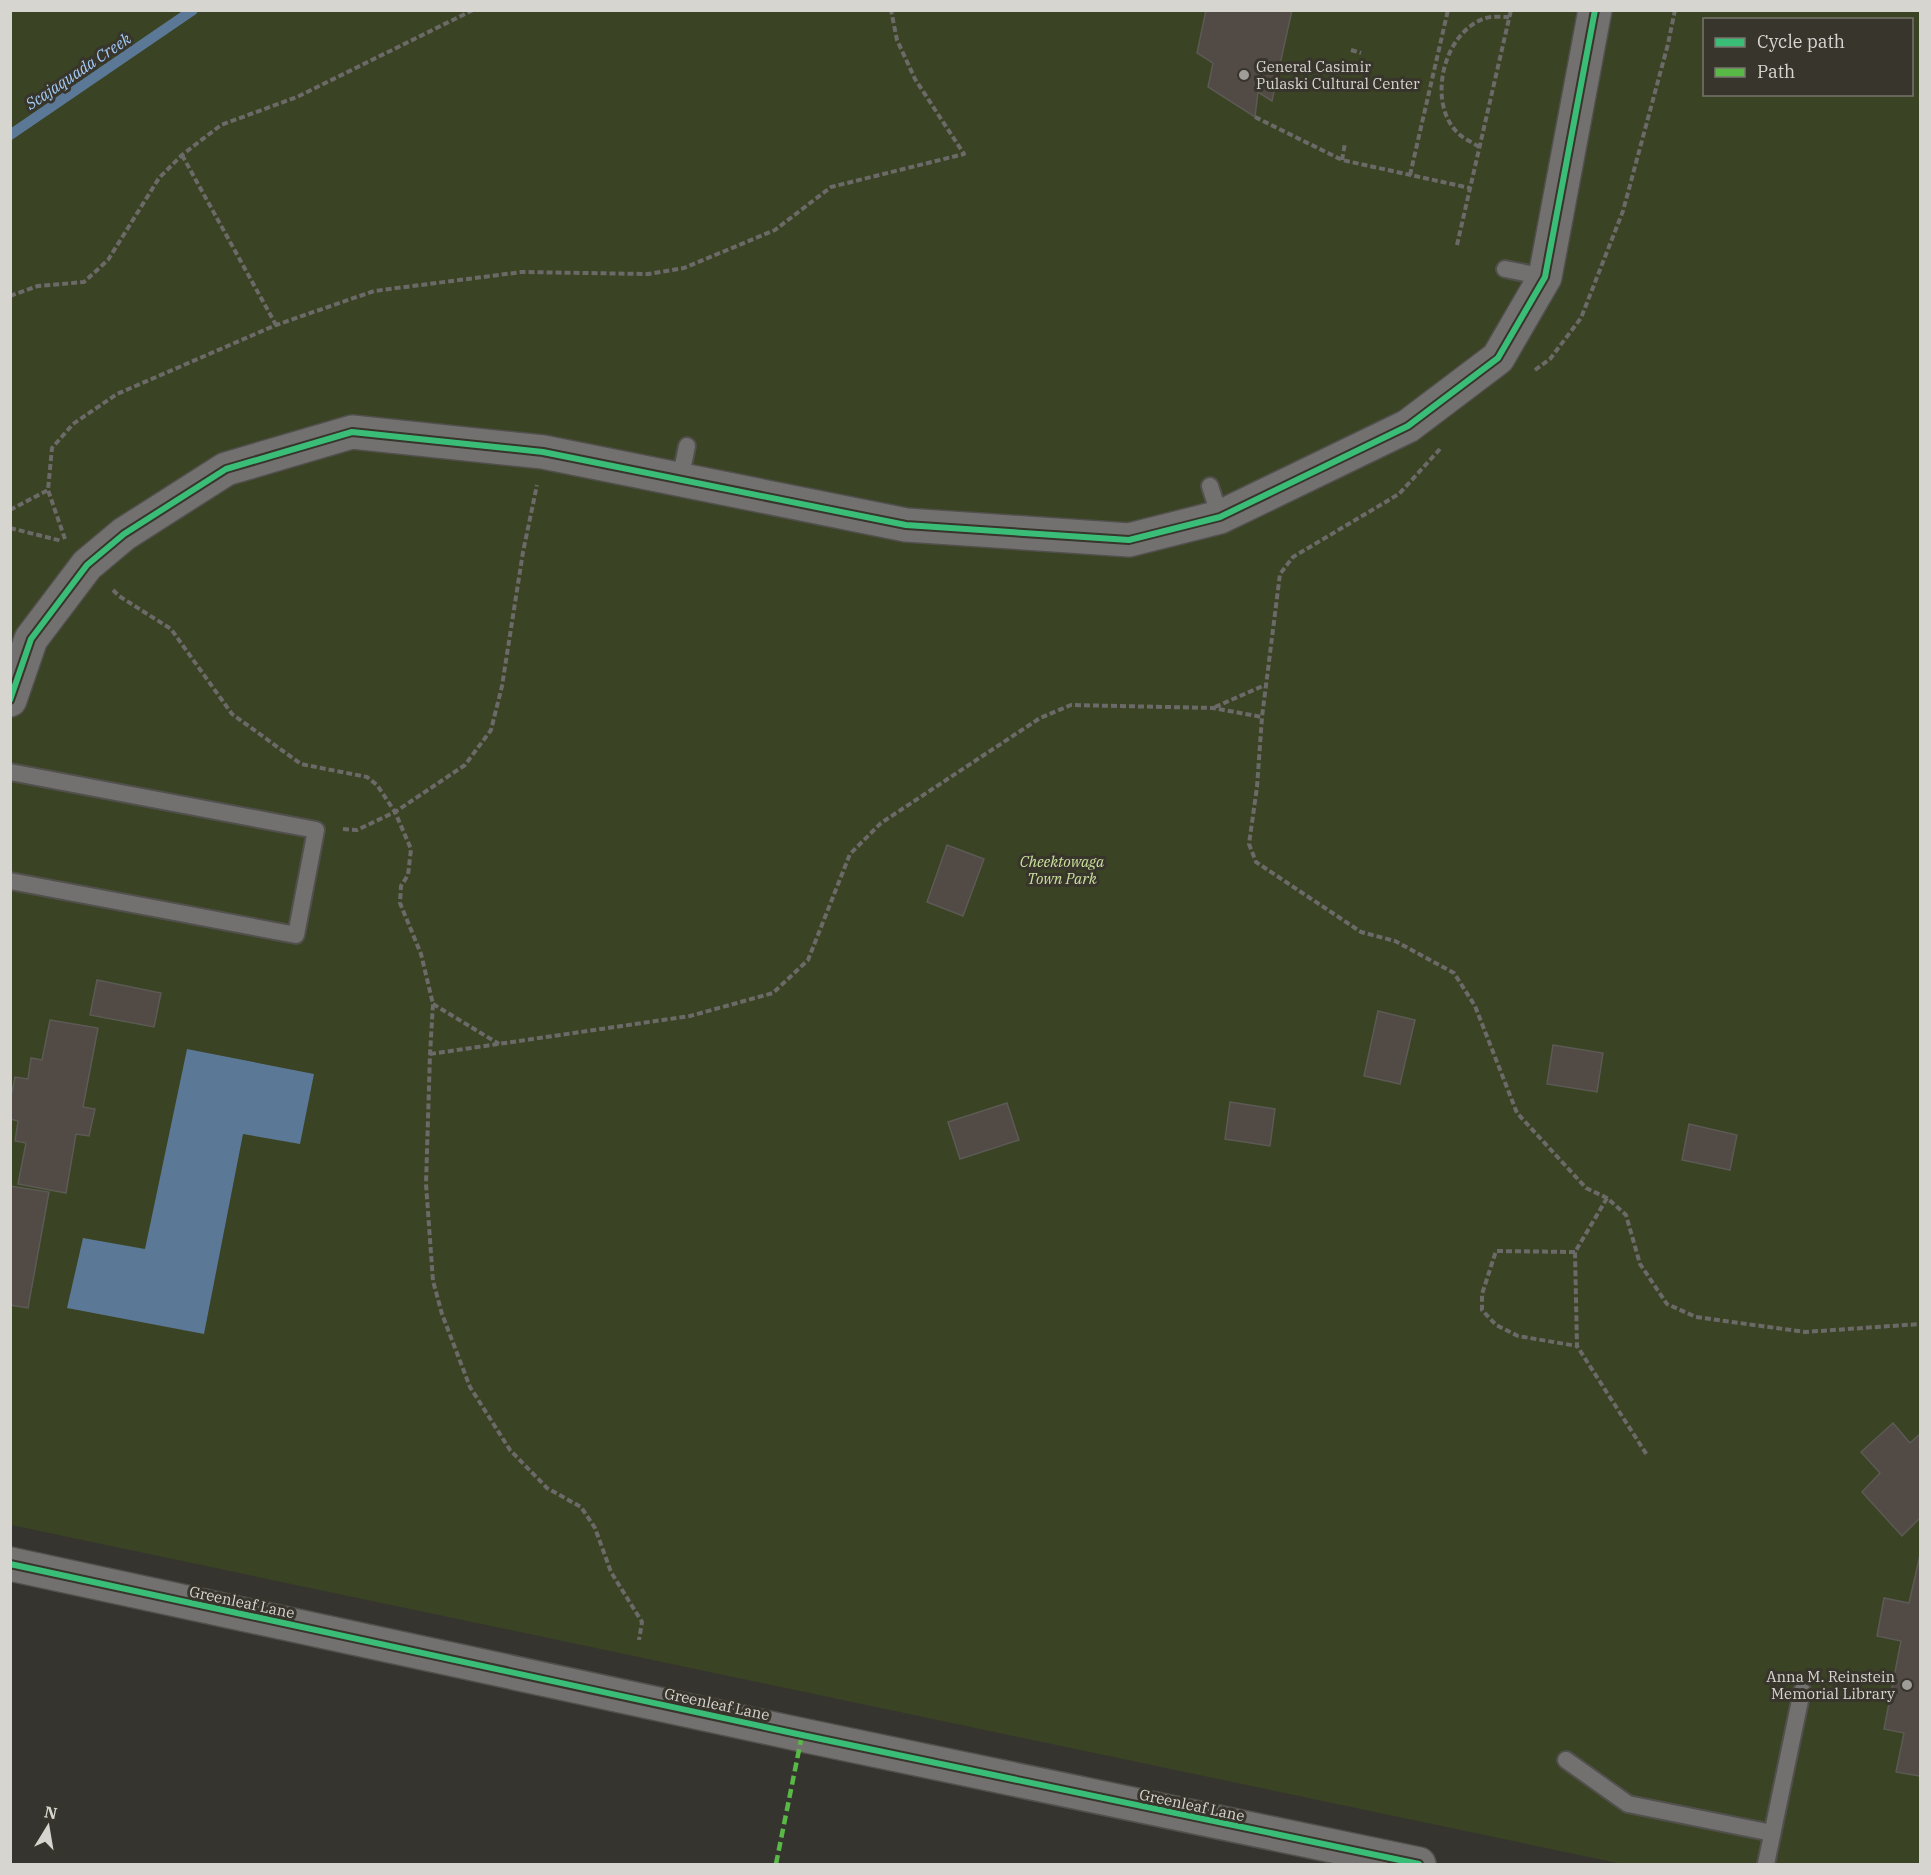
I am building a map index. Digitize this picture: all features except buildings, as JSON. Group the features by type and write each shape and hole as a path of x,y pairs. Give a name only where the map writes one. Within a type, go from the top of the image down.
{"street":[{"path":"10,700 31,639 87,565 120,527 226,469 352,432 543,452 680,480 905,534 1128,550 1215,502 1408,426 1498,358 1545,277 1595,10"},
{"name":"Greenleaf Lane","path":"10,1564 802,1735 1419,1864"}],"lane":[{"path":"1505,269 1545,277"},
{"path":"680,480 687,446"},
{"path":"10,772 316,830 296,935 10,881"},
{"path":"1766,1864 1802,1691"},
{"path":"1566,1760 1628,1804 1772,1833"}],"path":[{"path":"10,296 38,286 84,282 108,260 159,178 182,155 221,125 297,97 473,10"},
{"path":"10,528 66,542 48,490 52,448 74,424 117,394 276,325 374,291 522,272 648,274 684,268 775,230 831,187 964,154 915,79 897,40 891,10"},
{"path":"1410,175 1448,10"},
{"path":"1457,245 1511,10"},
{"path":"1531,372 1550,359 1581,318 1623,212 1675,10"},
{"path":"1479,147 1456,131 1441,104 1442,81 1447,59 1455,42 1467,29 1486,18 1509,17"},
{"path":"1350,50 1360,53"},
{"path":"1255,117 1342,160 1470,188"},
{"path":"1342,160 1345,143"},
{"path":"182,155 276,325"},
{"path":"1446,443 1399,494 1293,557 1280,574 1249,844 1256,862 1361,932 1395,941 1454,973 1475,1006 1517,1113 1586,1188 1607,1197 1626,1215 1640,1264 1666,1304 1696,1317 1805,1332 1920,1324"},
{"path":"343,829 357,830 395,812 465,765 491,730 502,686 523,552 543,452"},
{"path":"10,510 48,490"},
{"path":"87,565 119,596 171,629 232,714 301,764 367,777 377,785 395,812 411,849 408,875 401,886 400,903 421,954 433,1004 426,1184 433,1281 442,1314 470,1387 510,1450 546,1488 581,1507 595,1528 611,1572 642,1622 639,1640"},
{"path":"1213,708 1266,684"},
{"path":"430,1054 690,1016 773,993 808,960 850,854 865,838 881,823 1040,718 1071,705 1213,708 1262,717"},
{"path":"433,1004 499,1044"},
{"path":"1607,1197 1575,1252 1577,1346 1647,1455"},
{"path":"1575,1252 1496,1251 1482,1294 1482,1310 1496,1325 1518,1336 1577,1346"}],"green space":[{"name":"Cheektowaga Town Park","path":"11,11 1920,11 1920,1864 1622,1864 11,1525"}],"water":[{"path":"187,1049 314,1074 300,1144 243,1134 204,1334 67,1308 83,1238 145,1249"}],"waterway":[{"name":"Scajaquada Creek","path":"10,135 193,10"}],"marked path":[{"path":"776,1864 802,1735"}],"cycle path":[{"path":"10,700 31,639 87,565 124,534 226,469 352,432 543,452 906,525 1129,540 1220,517 1408,426 1498,358 1545,277 1595,10"},
{"path":"10,1564 802,1735 1419,1864"}],"place":[{"name":"General Casimir Pulaski Cultural Center","path":"1244,75"},
{"name":"Anna M. Reinstein Memorial Library","path":"1907,1685"}]}
